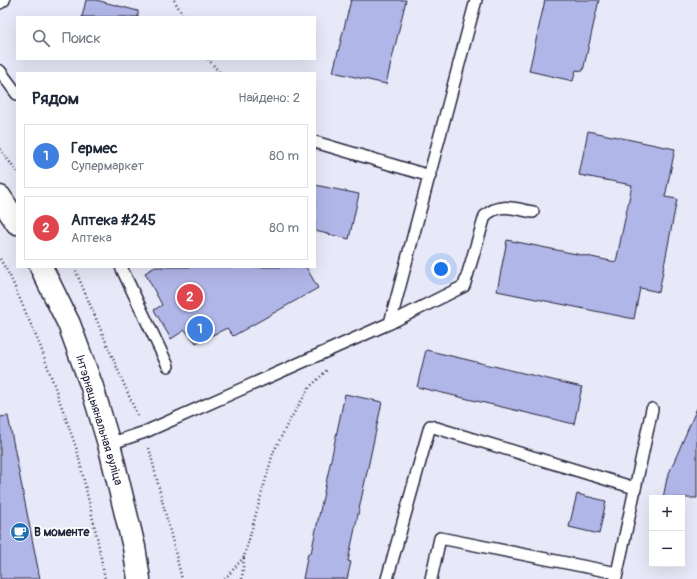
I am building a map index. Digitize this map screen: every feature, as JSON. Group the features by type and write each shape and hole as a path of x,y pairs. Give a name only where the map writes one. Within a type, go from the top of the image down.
{"main road":[{"path":"0,197 16,221"},
{"name":"Інтэрнацыянальная вуліца","path":"41,268 69,324 92,387 110,444 134,547 139,579"}],"lane":[{"path":"0,3 4,0"},
{"path":"390,323 476,0"},
{"path":"0,71 16,93"},
{"path":"316,142 430,176"},
{"path":"110,444 145,432 390,323 464,286 485,216 491,210 503,207 534,212"},
{"path":"121,268 168,366"},
{"path":"431,579 440,538 616,576 652,409"},
{"path":"387,579 430,426 635,488"}],"path":[{"path":"174,0 183,16"},
{"path":"209,60 219,72"},
{"path":"0,149 16,171"},
{"path":"0,260 10,276 40,348 77,450 105,579"},
{"path":"242,579 244,557 273,453 288,423 309,388 332,366"},
{"path":"225,579 244,557"}],"building":[{"path":"86,0 96,0 138,11 138,16 82,16"},
{"path":"351,0 406,0 386,84 333,72"},
{"path":"545,0 599,0 583,71 576,70 573,81 529,71"},
{"path":"588,131 675,149 665,197 677,199 659,292 640,288 634,319 497,291 507,240 616,262 632,185 579,175"},
{"path":"316,185 359,194 349,239 316,231"},
{"path":"153,268 307,268 318,288 233,336 227,328 196,343 185,330 171,339 154,310 162,305 145,273"},
{"path":"426,350 582,387 574,424 417,387"},
{"path":"345,394 382,402 348,561 351,562 347,579 303,579 308,553 311,553"},
{"path":"697,408 697,498 685,498 685,495 664,495 667,478"},
{"path":"8,416 40,579 0,579 0,417"},
{"path":"577,494 606,501 599,534 569,527"}],"place":[{"name":"Аптека #245","path":"190,297"},
{"name":"Гермес","path":"200,329"},
{"name":"В моменте","path":"20,532"}]}
